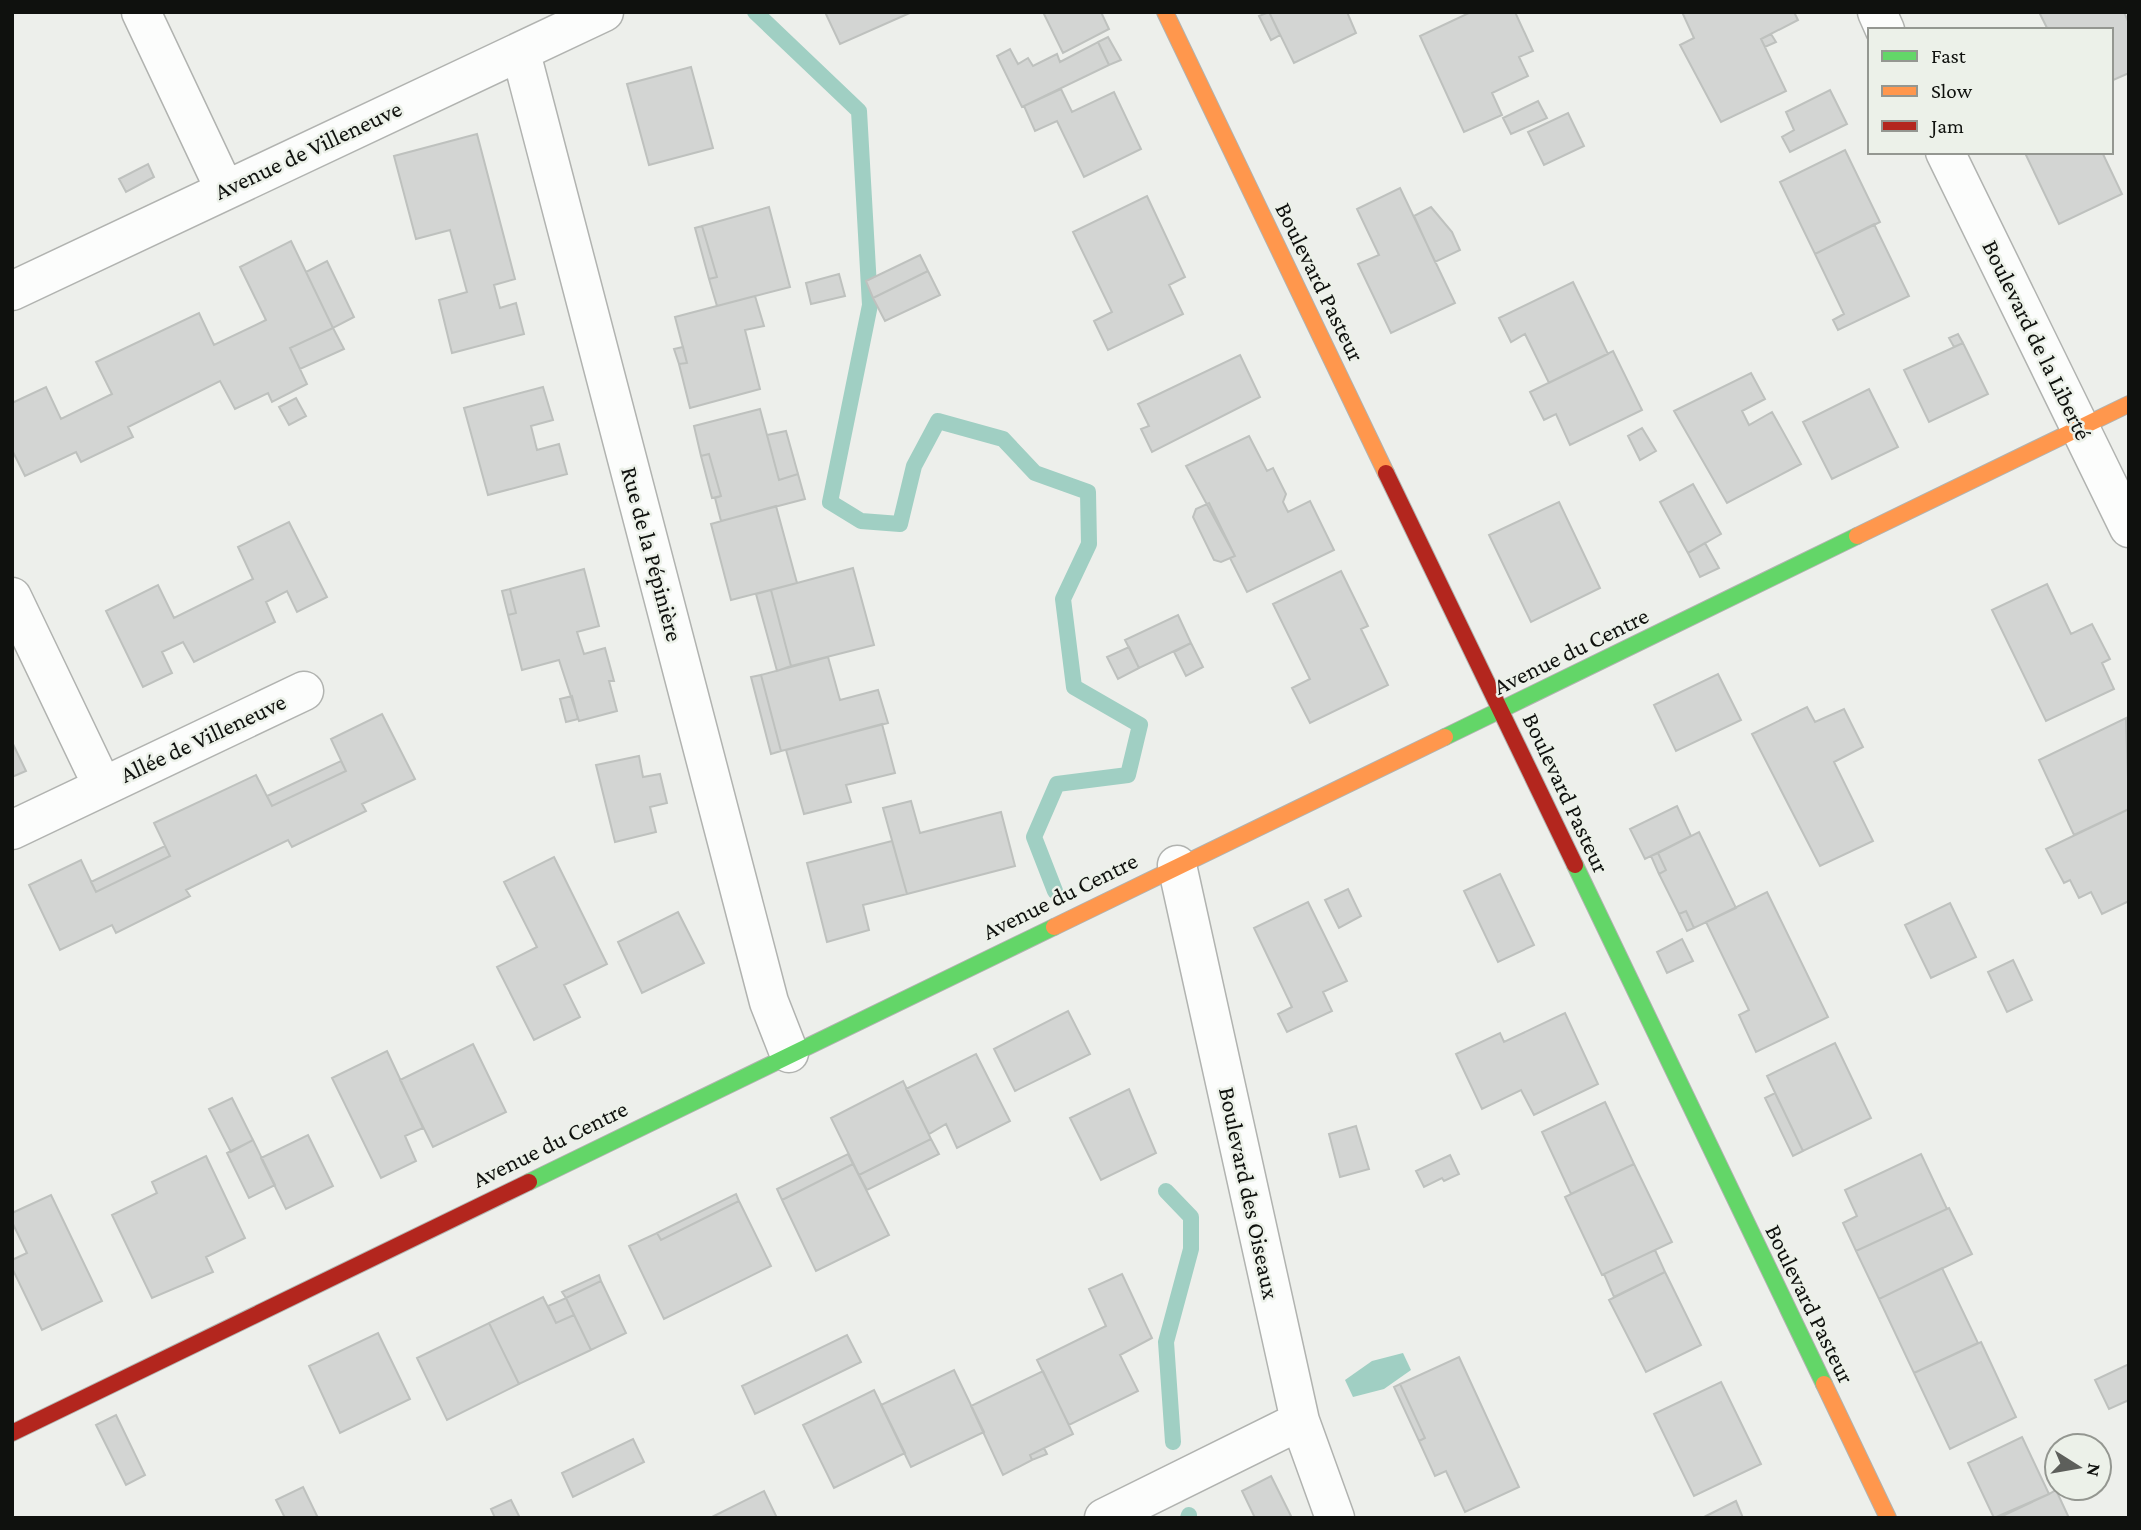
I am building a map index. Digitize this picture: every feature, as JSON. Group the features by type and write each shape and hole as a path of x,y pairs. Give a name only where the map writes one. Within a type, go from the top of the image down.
{"street":[{"path":"141,12 224,188"},
{"name":"Avenue de Villeneuve","path":"12,291 224,188 521,53 604,12"},
{"name":"Boulevard Pasteur","path":"1165,12 1888,1518"},
{"path":"1877,12 1884,28"},
{"name":"Rue de la Pépinière","path":"521,53 769,1002 789,1053"},
{"name":"Boulevard de la Liberté","path":"1946,154 2129,528"},
{"name":"Avenue du Centre","path":"12,1433 2129,404"},
{"name":"Allée de Villeneuve","path":"12,597 102,785"},
{"name":"Allée de Villeneuve","path":"12,830 304,691"},
{"name":"Boulevard des Oiseaux","path":"1177,865 1300,1421 1335,1518"},
{"path":"1104,1518 1300,1421"}],"shaded area":[{"path":"1403,1353 1411,1370 1384,1389 1353,1397 1345,1380 1372,1361"}],"building":[{"path":"825,12 912,12 840,44"},
{"path":"1043,12 1101,12 1109,29 1063,53"},
{"path":"1269,12 1347,12 1356,33 1294,63"},
{"path":"1269,12 1280,35 1271,40 1259,16"},
{"path":"1471,12 1515,12 1533,51 1519,57 1528,76 1492,93 1502,115 1464,132 1420,36"},
{"path":"1682,12 1794,12 1798,20 1761,39 1786,91 1721,122 1680,45 1694,38"},
{"path":"2039,12 2124,12 2129,23 2129,73 2113,80 2113,28 2047,28"},
{"path":"1771,34 1776,42 1765,47 1761,39"},
{"path":"1108,37 1121,60 1109,65 1098,42"},
{"path":"1098,42 1109,65 1022,107 997,56 1010,49 1018,64 1028,58 1033,66 1057,54 1060,62"},
{"path":"691,67 713,148 649,165 627,84"},
{"path":"1061,89 1072,112 1114,92 1141,149 1084,177 1057,121 1035,131 1024,106"},
{"path":"1830,90 1847,124 1790,152 1782,137 1794,130 1786,112"},
{"path":"1538,101 1547,118 1511,134 1503,118"},
{"path":"1568,113 1584,146 1544,165 1528,132"},
{"path":"477,134 515,279 494,285 500,308 516,303 524,334 452,353 439,300 467,292 450,230 416,239 394,156"},
{"path":"1845,150 1880,222 1815,254 1780,182"},
{"path":"2025,154 2103,154 2122,194 2059,224"},
{"path":"148,164 154,177 126,192 119,179"},
{"path":"1400,188 1455,303 1391,333 1358,264 1379,255 1357,209"},
{"path":"1147,196 1185,277 1169,285 1183,314 1108,350 1094,321 1112,312 1073,232"},
{"path":"769,207 790,287 717,306 709,279 717,277 702,226"},
{"path":"1431,207 1452,232 1460,250 1435,262 1414,216"},
{"path":"1874,224 1909,296 1838,330 1833,320 1844,314 1815,254"},
{"path":"702,226 717,277 709,279 695,228"},
{"path":"291,241 333,328 290,348 307,384 272,402 268,393 235,409 220,381 128,427 133,437 81,462 76,452 25,476 12,450 12,403 46,387 61,419 112,394 96,362 199,313 214,345 266,320 240,267"},
{"path":"920,255 928,271 873,298 866,281"},
{"path":"327,261 354,317 333,328 306,272"},
{"path":"928,271 940,295 885,321 873,298"},
{"path":"839,274 845,296 811,304 806,283"},
{"path":"1573,282 1608,354 1549,383 1525,334 1511,342 1499,318"},
{"path":"755,296 764,326 745,330 760,389 690,408 679,364 687,363 675,317"},
{"path":"333,328 344,349 300,369 290,348"},
{"path":"1958,334 1963,343 1954,347 1949,338"},
{"path":"1963,343 1988,394 1929,422 1904,370"},
{"path":"683,347 687,363 679,364 674,349"},
{"path":"1613,351 1642,410 1570,445 1556,414 1544,420 1530,392"},
{"path":"1240,355 1260,397 1152,452 1141,429 1149,426 1138,404"},
{"path":"1751,373 1765,399 1742,411 1749,425 1772,412 1801,464 1727,503 1674,411"},
{"path":"543,387 553,420 531,426 537,450 559,444 567,474 488,495 464,408"},
{"path":"1869,389 1898,447 1832,479 1803,422"},
{"path":"296,398 306,416 289,425 279,407"},
{"path":"760,409 779,480 798,474 805,499 721,521 715,498 721,496 709,454 701,456 694,426"},
{"path":"1642,428 1656,451 1640,460 1628,436"},
{"path":"786,431 798,474 779,480 767,435"},
{"path":"1249,436 1267,471 1273,468 1286,494 1283,502 1288,512 1310,501 1334,550 1247,592 1230,558 1235,556 1186,466"},
{"path":"709,454 721,496 712,498 701,456"},
{"path":"1693,484 1721,534 1688,553 1660,502"},
{"path":"1559,502 1600,588 1531,622 1489,535"},
{"path":"1209,503 1235,556 1221,562 1214,560 1193,517 1196,509"},
{"path":"776,506 797,583 731,600 711,524"},
{"path":"289,522 327,597 297,612 287,591 266,602 275,622 194,662 183,642 162,652 172,673 143,687 106,611 158,585 174,618 253,579 238,547"},
{"path":"1705,543 1719,568 1700,577 1688,553"},
{"path":"853,568 874,645 791,666 771,590"},
{"path":"584,569 599,626 577,632 584,654 605,648 614,681 609,681 617,711 579,721 559,660 522,670 508,615 516,613 510,589"},
{"path":"1341,571 1368,626 1361,629 1388,685 1310,723 1292,688 1310,679 1273,604"},
{"path":"2047,584 2071,634 2092,624 2110,659 2102,663 2114,689 2046,721 1992,610"},
{"path":"510,589 516,613 508,615 502,591"},
{"path":"771,590 791,666 777,671 756,594"},
{"path":"1178,615 1191,643 1139,668 1125,640"},
{"path":"1191,643 1203,667 1186,676 1174,652"},
{"path":"1129,647 1139,668 1118,679 1107,657"},
{"path":"828,657 840,700 878,690 888,723 781,751 761,675"},
{"path":"1718,674 1741,720 1676,751 1654,705"},
{"path":"761,675 781,751 771,754 751,677"},
{"path":"572,696 578,719 566,722 560,699"},
{"path":"1807,707 1815,722 1844,709 1863,747 1834,762 1873,841 1820,866 1752,734"},
{"path":"382,714 415,779 362,804 366,811 292,847 288,840 186,890 190,896 116,933 112,925 60,950 29,885 81,860 96,892 170,856 154,823 256,775 272,806 346,771 331,739"},
{"path":"2126,718 2129,809 2074,835 2039,760"},
{"path":"882,724 895,773 846,785 851,802 804,814 786,750"},
{"path":"12,742 26,771 12,777"},
{"path":"639,756 643,777 660,774 667,803 650,807 656,832 615,842 596,765"},
{"path":"341,761 346,771 272,806 267,796"},
{"path":"911,801 920,833 1001,812 1015,866 907,894 883,808"},
{"path":"1677,806 1691,836 1645,859 1630,829"},
{"path":"2129,809 2129,901 2102,914 2091,892 2079,898 2070,880 2064,883 2046,849"},
{"path":"1699,832 1736,908 1694,928 1686,911 1679,914 1659,874 1666,870 1658,853"},
{"path":"892,841 907,894 863,905 869,930 827,942 807,863"},
{"path":"165,846 170,856 96,892 91,882"},
{"path":"1658,853 1666,870 1659,874 1651,856"},
{"path":"554,857 607,964 564,985 580,1017 534,1040 497,967 537,947 504,882"},
{"path":"1500,874 1534,945 1498,962 1464,891"},
{"path":"1348,889 1361,916 1339,928 1325,900"},
{"path":"1767,892 1828,1017 1756,1052 1739,1015 1749,1010 1706,922"},
{"path":"1308,902 1347,981 1323,992 1332,1011 1287,1032 1278,1014 1292,1007 1254,928"},
{"path":"1950,903 1976,957 1931,978 1905,925"},
{"path":"1686,911 1694,928 1687,931 1679,914"},
{"path":"678,912 704,963 642,993 618,942"},
{"path":"1682,939 1693,961 1667,973 1657,952"},
{"path":"2013,960 2032,1000 2007,1012 1988,972"},
{"path":"1068,1011 1090,1054 1015,1091 994,1049"},
{"path":"1565,1013 1598,1084 1534,1115 1521,1090 1482,1109 1456,1054 1500,1033 1504,1042"},
{"path":"1835,1043 1871,1118 1803,1151 1767,1076"},
{"path":"473,1044 506,1112 433,1147 400,1080"},
{"path":"387,1051 423,1128 405,1136 416,1161 381,1178 332,1078"},
{"path":"976,1054 1010,1121 957,1148 946,1124 929,1134 906,1089"},
{"path":"903,1081 931,1139 859,1175 831,1118"},
{"path":"1129,1089 1156,1153 1101,1180 1070,1118"},
{"path":"1775,1093 1803,1151 1793,1156 1765,1098"},
{"path":"232,1098 253,1140 231,1152 209,1109"},
{"path":"1605,1102 1634,1164 1571,1194 1542,1132"},
{"path":"1356,1126 1369,1169 1340,1177 1329,1134"},
{"path":"308,1135 333,1186 286,1209 261,1158"},
{"path":"931,1139 939,1154 867,1190 859,1175"},
{"path":"253,1140 275,1185 249,1198 227,1153"},
{"path":"848,1154 853,1164 782,1200 777,1189"},
{"path":"1921,1154 1947,1209 1856,1251 1843,1223 1857,1216 1845,1190"},
{"path":"1450,1155 1459,1174 1444,1181 1442,1178 1424,1187 1416,1171"},
{"path":"206,1156 245,1238 206,1257 213,1272 152,1298 112,1215 157,1193 152,1182"},
{"path":"853,1164 889,1235 816,1271 782,1200"},
{"path":"1634,1164 1672,1242 1602,1275 1565,1197"},
{"path":"736,1194 739,1201 661,1240 657,1233"},
{"path":"51,1195 102,1301 42,1330 12,1268 12,1260 27,1253 12,1222 12,1213"},
{"path":"739,1201 771,1266 664,1319 629,1246 657,1233 661,1240"},
{"path":"1949,1208 1972,1254 1879,1299 1856,1251"},
{"path":"1655,1250 1665,1272 1614,1297 1604,1274"},
{"path":"1942,1268 1978,1343 1914,1373 1879,1299"},
{"path":"1665,1272 1701,1345 1646,1372 1609,1300"},
{"path":"1122,1274 1152,1338 1120,1355 1138,1391 1069,1425 1037,1360 1106,1326 1089,1289"},
{"path":"599,1275 601,1281 566,1298 562,1292"},
{"path":"601,1281 626,1333 591,1350 566,1298"},
{"path":"543,1297 556,1323 574,1315 591,1350 519,1384 489,1323"},
{"path":"566,1298 574,1315 556,1323 548,1306"},
{"path":"489,1323 519,1384 447,1420 417,1358"},
{"path":"378,1333 410,1399 340,1433 309,1366"},
{"path":"847,1335 861,1362 755,1414 742,1386"},
{"path":"1981,1342 2016,1417 1950,1449 1914,1373"},
{"path":"1459,1357 1519,1487 1465,1512 1446,1471 1435,1476 1419,1441 1425,1438 1400,1384"},
{"path":"2129,1364 2129,1400 2109,1409 2095,1380"},
{"path":"954,1370 984,1432 911,1467 881,1405"},
{"path":"1043,1371 1073,1434 1030,1455 1032,1460 1003,1475 971,1406"},
{"path":"1721,1382 1761,1464 1694,1496 1654,1414"},
{"path":"1400,1384 1425,1438 1419,1441 1394,1387"},
{"path":"874,1390 905,1453 834,1488 803,1425"},
{"path":"116,1415 145,1475 126,1485 96,1425"},
{"path":"2022,1437 2043,1481 2043,1497 1994,1518 1968,1463"},
{"path":"633,1439 644,1462 573,1497 562,1473"},
{"path":"1044,1448 1047,1454 1032,1460 1030,1455"},
{"path":"1271,1476 1292,1518 1255,1518 1242,1491"},
{"path":"303,1487 318,1518 285,1518 276,1500"},
{"path":"764,1491 777,1518 710,1518"},
{"path":"2043,1497 2043,1502 2062,1502 2069,1518 1998,1518"},
{"path":"511,1500 520,1518 495,1518 491,1509"},
{"path":"1736,1501 1743,1518 1702,1518"}],"waterway":[{"path":"755,12 859,111 870,305 830,502 861,521 900,524 914,466 938,421 1003,439 1035,473 1088,492 1089,544 1063,599 1074,687 1140,725 1128,775 1057,784 1034,837 1055,891"},
{"path":"1166,1191 1191,1217 1191,1249 1166,1342 1173,1442"}],"traffic: fast":[{"path":"1445,737 1857,536"},
{"path":"1575,865 1824,1384"},
{"path":"529,1182 1054,927"}],"traffic: slow":[{"path":"1165,12 1386,473"},
{"path":"1857,536 2129,404"},
{"path":"1054,927 1445,737"},
{"path":"1824,1384 1888,1518"}],"traffic: jam":[{"path":"1386,473 1575,865"},
{"path":"12,1433 529,1182"}]}
